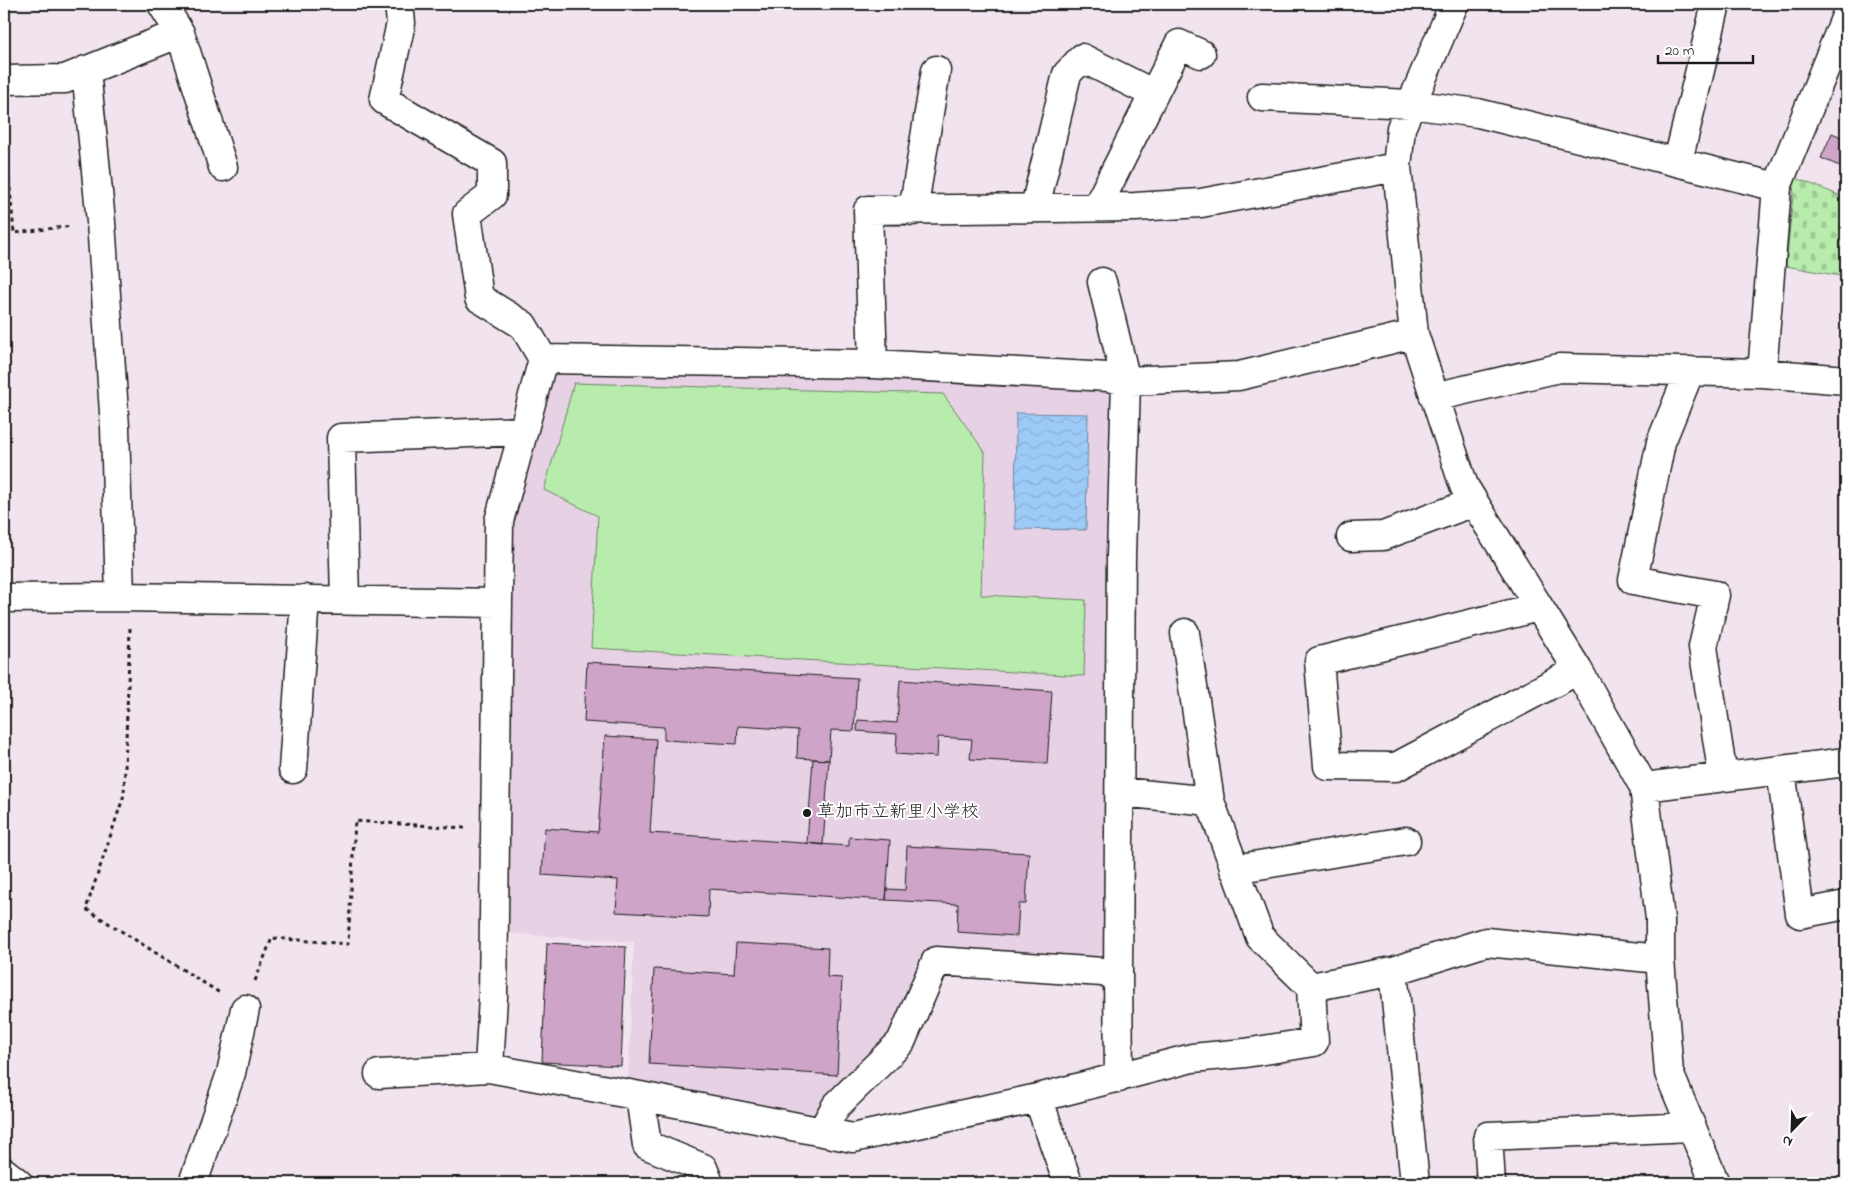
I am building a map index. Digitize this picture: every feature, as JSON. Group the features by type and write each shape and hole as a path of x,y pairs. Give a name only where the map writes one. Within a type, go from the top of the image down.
{"street":[{"path":"162,4 180,33 223,167"},
{"path":"399,4 401,23 384,100 492,163 492,195 467,214 479,298 523,325 543,359 499,521 494,997 489,1068"},
{"path":"1454,4 1401,128 1397,167 1414,334 1464,486 1578,670 1644,787 1660,918 1660,959 1669,1072 1715,1183"},
{"path":"1678,161 1716,4"},
{"path":"1762,373 1777,187 1846,16"},
{"path":"4,80 65,79 180,33"},
{"path":"1096,207 1179,44 1201,54"},
{"path":"1035,208 1067,74 1082,58 1154,94"},
{"path":"86,70 101,222 126,597"},
{"path":"913,211 936,70"},
{"path":"1262,98 1410,104 1478,113 1777,187"},
{"path":"873,364 868,210 913,211 1135,207 1201,203 1397,167"},
{"path":"1102,282 1126,381 1121,556 1118,973 1120,1078"},
{"path":"543,359 873,364 1108,377 1126,381 1239,376 1414,334"},
{"path":"1434,397 1559,368 1762,373 1846,380"},
{"path":"1690,371 1661,442 1633,580 1715,595 1703,646 1724,777"},
{"path":"345,600 341,438 524,431"},
{"path":"1351,537 1384,536 1474,502"},
{"path":"4,598 126,597 498,603"},
{"path":"293,769 305,600"},
{"path":"1539,606 1318,662 1328,766 1396,766 1578,670"},
{"path":"379,1074 489,1068 853,1138 1038,1098 1192,1058 1245,1053 1314,1042 1310,987 1260,937 1210,801 1185,633"},
{"path":"1644,787 1846,762"},
{"path":"1781,770 1800,914 1846,905"},
{"path":"1120,792 1210,801"},
{"path":"1234,869 1406,841"},
{"path":"1310,987 1393,971 1486,942 1660,959"},
{"path":"822,1131 836,1106 901,1042 936,961 1118,973"},
{"path":"1393,971 1416,1183"},
{"path":"193,1183 231,1073 245,1009"},
{"path":"640,1096 647,1145 703,1168 708,1183"},
{"path":"1038,1098 1068,1183"},
{"path":"1491,1183 1488,1136 1692,1127"},
{"path":"4,1172 18,1183"}],"path":[{"path":"4,124 14,233 101,222"},
{"path":"126,597 124,794 86,909 245,1009 272,938 348,944 355,821 496,830"}],"shaded area":[{"name":"草加市立新里小学校","path":"562,367 1101,384 1111,398 1105,949 1093,960 925,955 886,1043 846,1077 813,1121 628,1084 634,942 504,933 512,628 510,561 514,498 547,377"}],"green space":[{"path":"1796,178 1846,198 1842,211 1846,213 1846,277 1786,266"},
{"path":"574,383 943,394 985,452 981,595 1086,600 1084,676 591,648 598,516 544,490"}],"water":[{"path":"1016,413 1088,414 1086,530 1015,529"}],"building":[{"path":"1832,133 1846,139 1846,169 1821,158"},
{"path":"587,662 857,678 854,731 831,730 829,760 797,758 798,730 738,726 737,744 664,740 664,727 584,722"},
{"path":"900,680 1052,691 1047,764 970,759 972,739 938,737 937,757 896,754 897,734 857,731 858,720 897,723"},
{"path":"605,736 656,739 650,833 849,846 849,837 890,840 886,900 709,889 708,917 616,912 618,880 542,875 545,828 598,832"},
{"path":"813,759 829,760 823,845 807,843"},
{"path":"907,846 1029,853 1026,904 1019,904 1017,936 957,932 958,904 886,900 887,889 905,890"},
{"path":"547,943 626,947 621,1066 542,1062"},
{"path":"736,943 828,948 827,977 842,978 837,1075 649,1064 654,969 734,974"}],"place":[{"name":"草加市立新里小学校","path":"807,813"}]}
